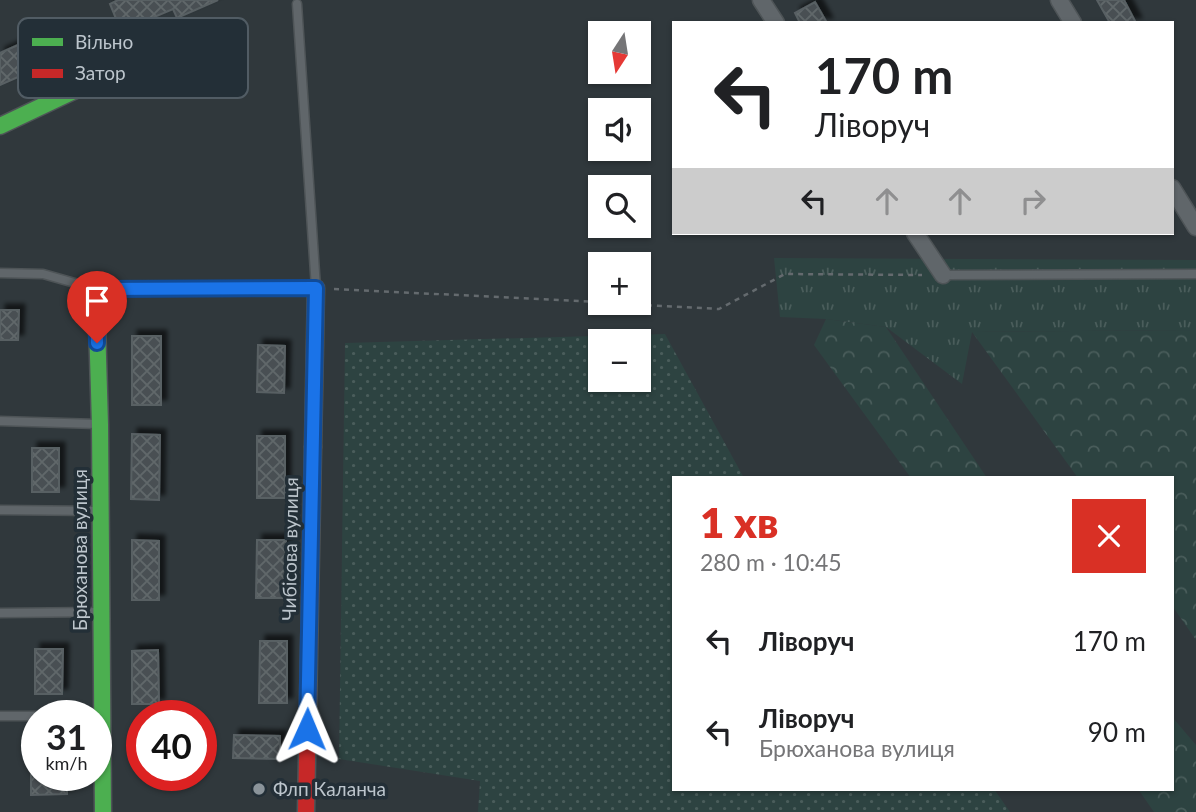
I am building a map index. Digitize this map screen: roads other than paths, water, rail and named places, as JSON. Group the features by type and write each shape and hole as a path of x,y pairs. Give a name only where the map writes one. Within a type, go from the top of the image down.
{"street":[{"path":"761,0 775,21"},
{"path":"1059,0 1072,21"},
{"path":"0,126 59,98"},
{"path":"1174,191 1196,227"},
{"path":"916,235 943,275"},
{"name":"Чибісова вулиця","path":"306,812 316,288"},
{"name":"Брюханова вулиця","path":"96,289 100,425 102,700"},
{"name":"Брюханова вулиця","path":"103,791 103,812"}],"lane":[{"path":"0,272 43,274 96,289 316,288 297,4"},
{"path":"943,275 1196,274"},
{"path":"0,421 100,425"},
{"path":"0,510 101,511"},
{"path":"0,613 100,612"},
{"path":"0,716 21,716"}],"place":[{"name":"Флп Каланча","path":"259,789"}]}
